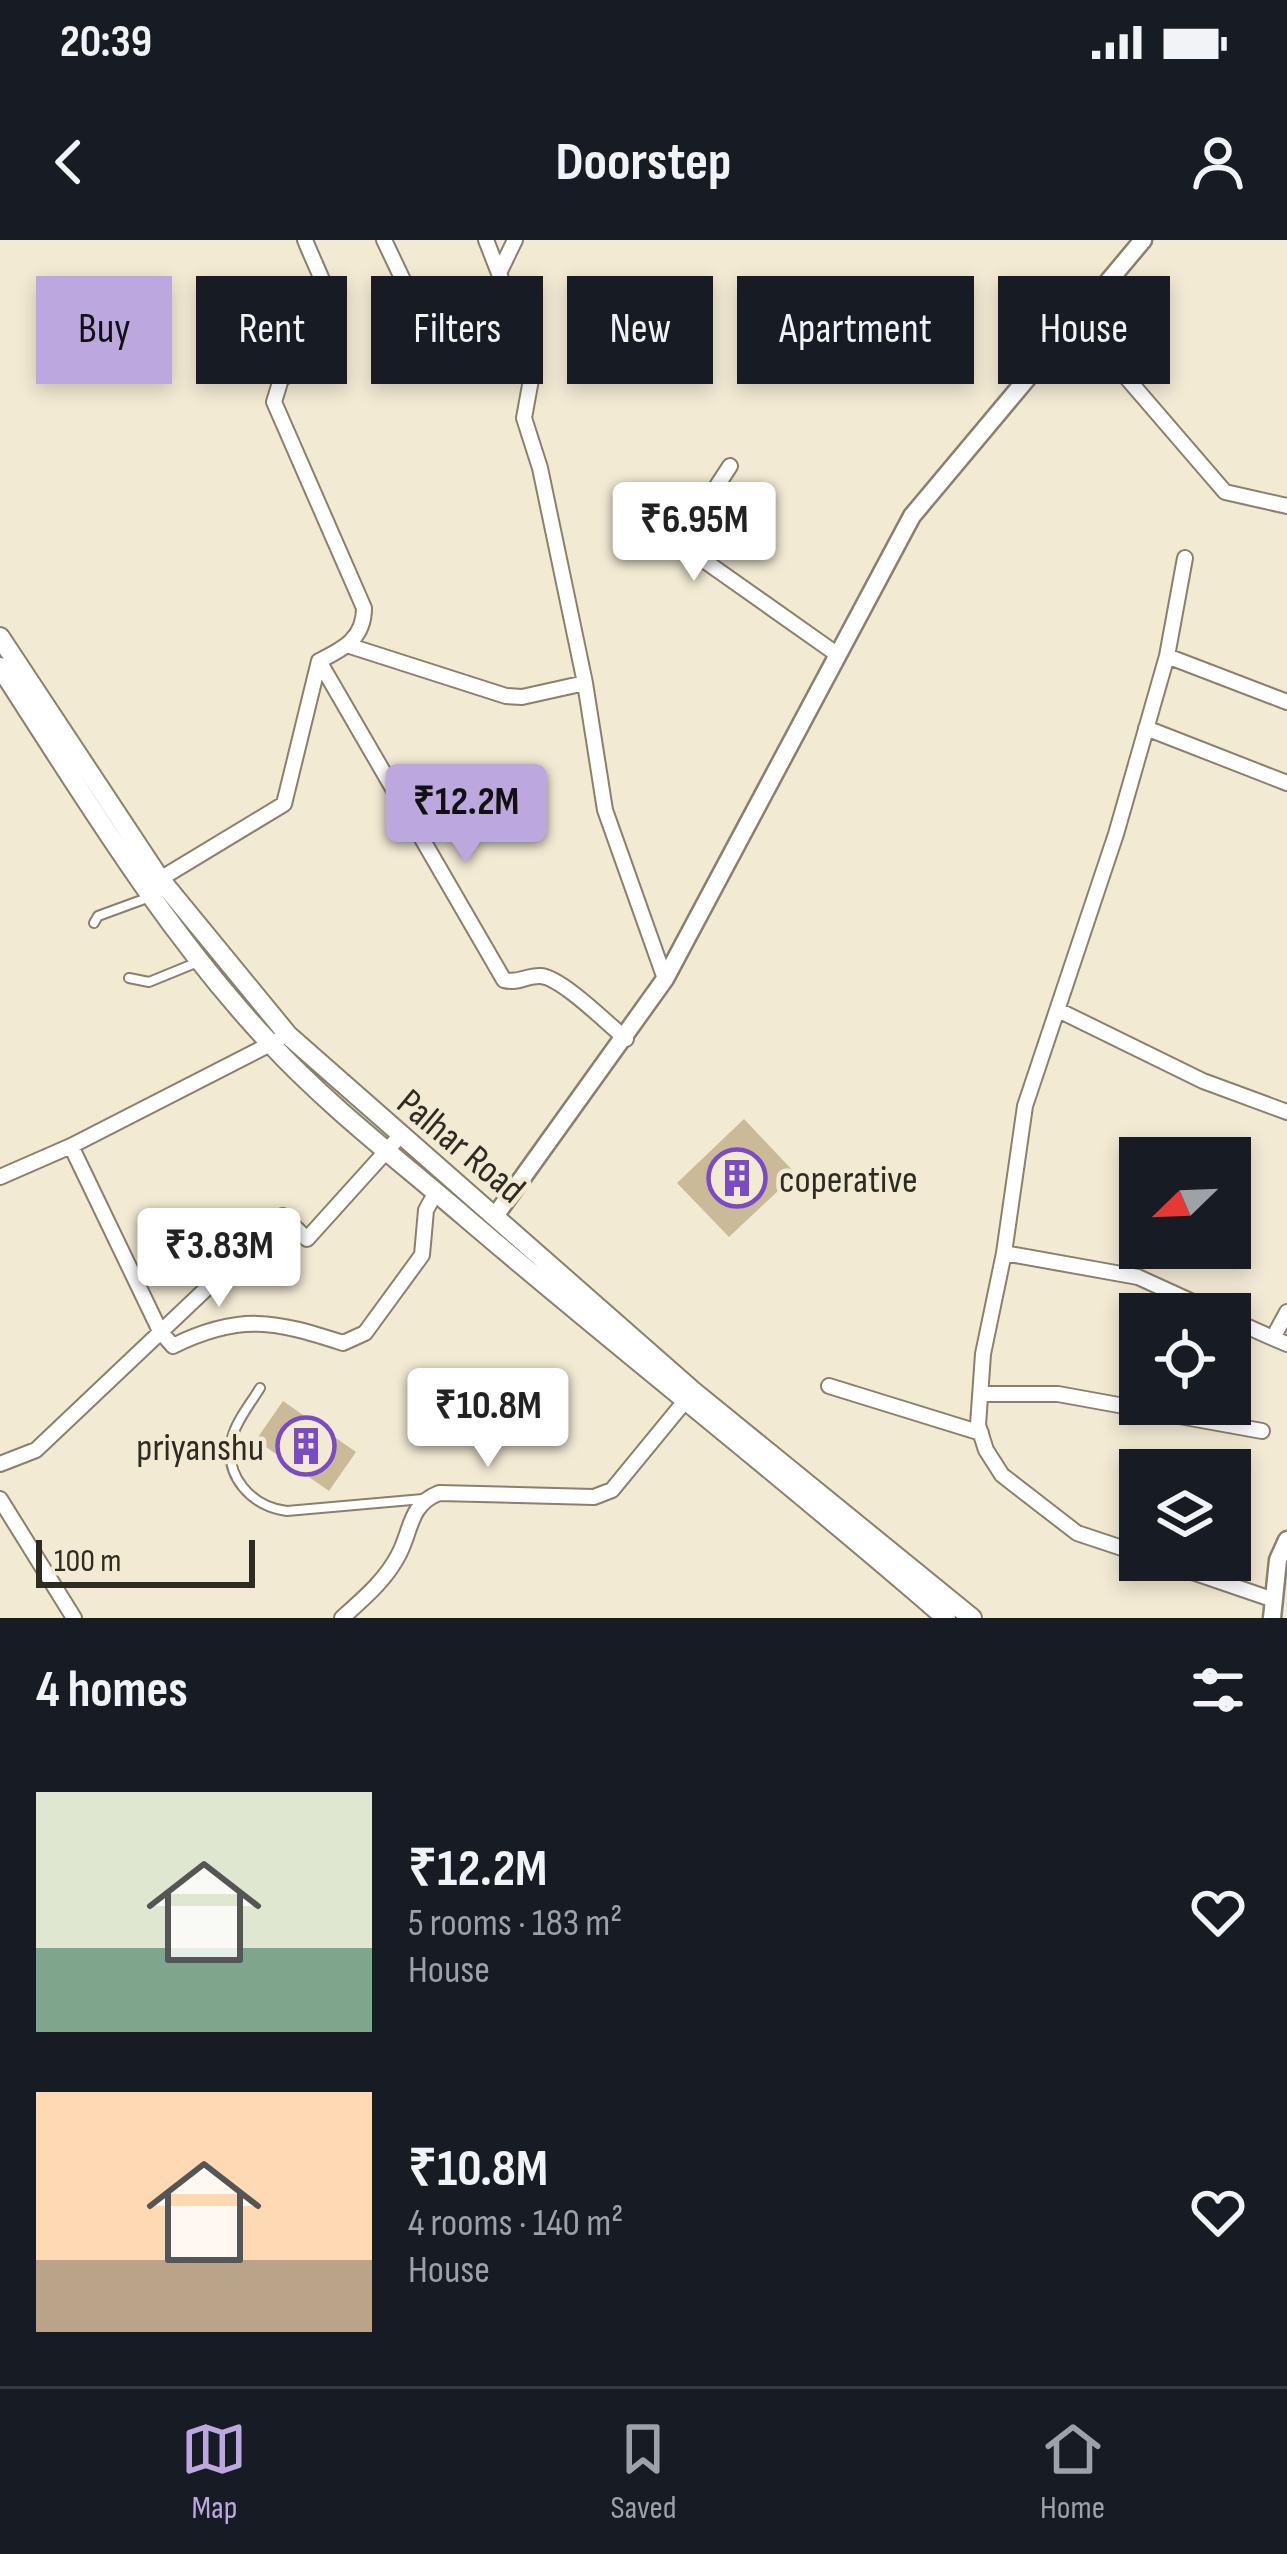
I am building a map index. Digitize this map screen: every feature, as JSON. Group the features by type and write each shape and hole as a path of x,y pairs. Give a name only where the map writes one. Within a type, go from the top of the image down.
{"main road":[{"name":"Palhar Road","path":"0,638 200,961 394,1144 495,1216 689,1396 946,1618"},
{"name":"Palhar Road","path":"0,667 156,888 279,1040"},
{"name":"Palhar Road","path":"394,1144 436,1192 972,1618"}],"street":[{"path":"156,888 284,805 319,662 350,646 364,621 364,608 274,402 281,379 333,348 336,339 332,310 305,240"},
{"path":"385,240 402,276"},
{"path":"486,240 534,363 524,418 540,469 585,683 605,810 665,979"},
{"path":"500,272 515,240"},
{"path":"1113,276 1138,246 1117,240"},
{"path":"495,1216 665,979 912,516 1022,384"},
{"path":"1132,384 1225,492 1287,506"},
{"path":"730,466 686,542 692,552 838,655"},
{"path":"1119,1547 1077,1533 1002,1475 981,1433 980,1394 1025,1106 1116,834 1167,656 1185,558"},
{"path":"350,646 506,696 585,683"},
{"path":"1167,656 1287,702"},
{"path":"319,662 504,980 513,983 538,975 553,980 626,1039"},
{"path":"1146,728 1287,784"},
{"path":"1058,1010 1204,1081 1287,1112"},
{"path":"2,1173 70,1146 279,1040"},
{"path":"0,1464 36,1450 283,1216 307,1239 394,1144"},
{"path":"70,1146 160,1331 173,1346 203,1331 273,1322 344,1343 365,1333 422,1255 424,1221 436,1192"},
{"path":"1004,1253 1138,1277 1173,1293"},
{"path":"1251,1328 1280,1341 1287,1312"},
{"path":"829,1386 981,1433"},
{"path":"980,1394 1058,1394 1262,1431"},
{"path":"342,1618 361,1612 399,1554 412,1515 425,1499 439,1493 594,1497 612,1490 689,1396"},
{"path":"0,1499 74,1618"},
{"path":"1207,1581 1273,1609 1278,1560 1287,1540"}],"lane":[{"path":"94,923 98,916 156,888"},
{"path":"129,978 149,982 200,961"},
{"path":"260,1388 233,1434 231,1451 233,1470 254,1502 287,1511 425,1499"}],"building":[{"name":"coperative","path":"744,1119 796,1174 729,1237 677,1183"},
{"name":"priyanshu","path":"283,1401 356,1452 329,1491 256,1440"}],"place":[{"name":"coperative","path":"737,1178"},
{"name":"priyanshu","path":"306,1446"}]}
